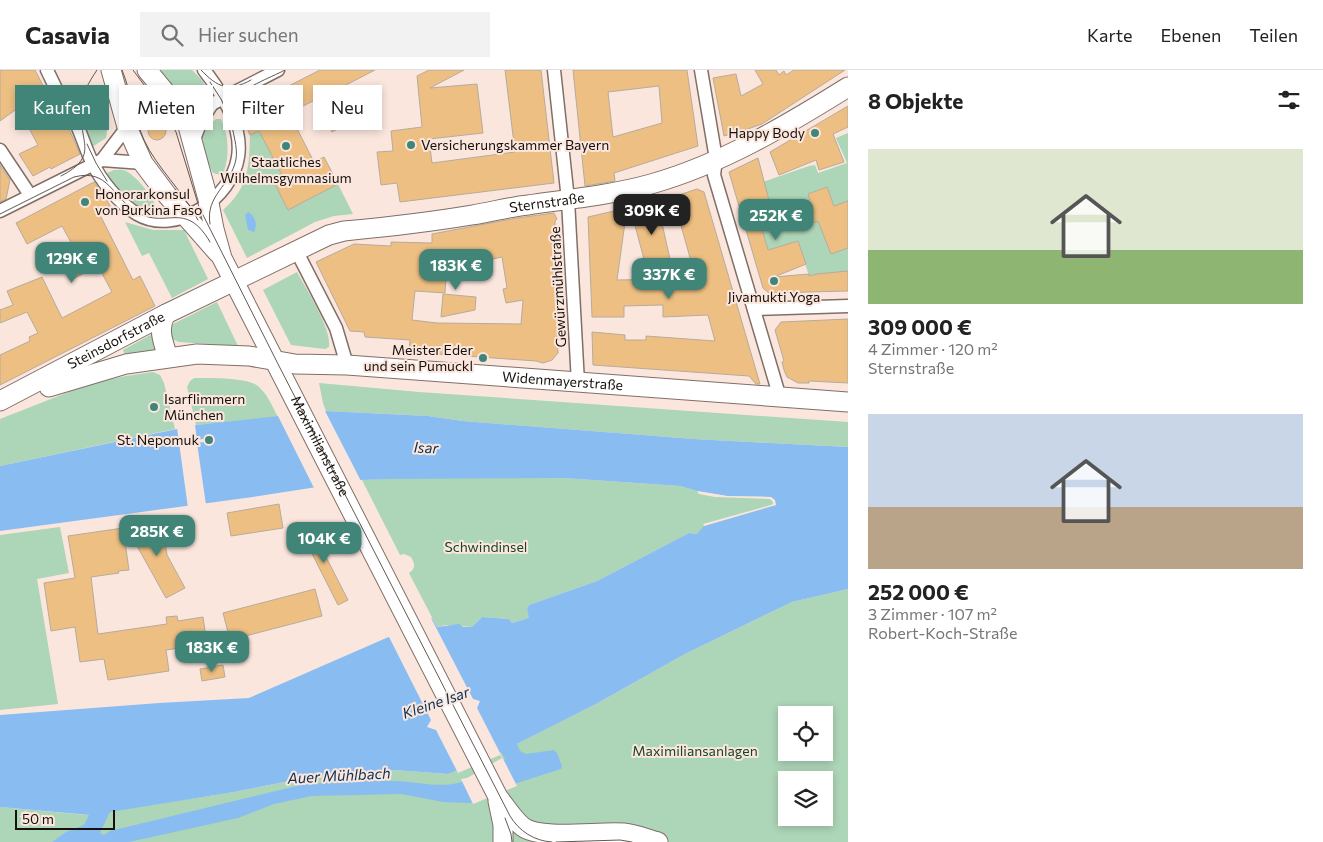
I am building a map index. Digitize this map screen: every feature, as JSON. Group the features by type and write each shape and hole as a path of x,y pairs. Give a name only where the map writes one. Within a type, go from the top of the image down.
{"main road":[{"name":"Maximilianstraße","path":"112,70 119,97"},
{"name":"Maximilianstraße","path":"147,70 160,85"},
{"name":"Sternstraße","path":"234,281 329,235 344,231 471,215 614,193 652,184 716,159 791,123 848,87"},
{"name":"Maximilianstraße","path":"128,130 143,162 167,196 187,216 222,258"},
{"name":"Maximilianstraße","path":"188,130 209,203 222,258 500,803"},
{"name":"Steinsdorfstraße","path":"0,403 166,314 234,281"},
{"path":"166,314 161,325 161,331 168,357"},
{"name":"Steinsdorfstraße","path":"0,403 126,364 168,357 197,354 249,356 276,361"},
{"name":"Widenmayerstraße","path":"276,361 295,364 347,365 848,402"},
{"path":"500,803 504,842"},
{"path":"500,803 524,828 534,832 550,834 624,833 658,842"}],"street":[{"path":"47,70 64,105 76,122 114,193 138,214 153,219 170,221 187,216 209,203 231,178 238,157 238,136 218,101 204,70"},
{"path":"213,102 278,70"},
{"name":"Gewürzmühlstraße","path":"554,70 568,200 578,383"},
{"path":"701,70 716,159 714,175 780,398"},
{"path":"192,144 198,126 218,101"},
{"path":"97,162 124,130"},
{"path":"0,150 30,195"},
{"path":"0,211 97,162 117,159 143,162"},
{"path":"296,250 336,328 347,365"},
{"path":"754,309 848,306"}],"green space":[{"path":"160,70 192,70 205,85 170,85"},
{"path":"216,119 221,119 223,130 226,132 228,146 227,160 223,174 220,175 213,173 202,144 206,130 213,130 213,122"},
{"path":"87,130 107,130 106,138 92,147"},
{"path":"259,131 283,177 274,182 288,210 338,184 353,214 334,216 315,222 247,258 223,210 243,185 248,167 250,135"},
{"path":"848,133 848,203 834,206 826,187 808,194 810,200 792,207 800,228 818,221 831,254 848,248 848,271 809,276 798,241 768,250 759,219 769,216 767,209 771,208 768,195 760,183 809,166 815,165 818,173 847,163 836,138"},
{"path":"114,170 124,170 135,178 149,193 156,209 150,211 142,210 128,200 107,173"},
{"path":"125,222 153,230 184,230 208,279 172,298 149,253 142,256"},
{"path":"297,272 318,309 327,330 329,347 325,349 291,345 263,290"},
{"path":"217,302 238,346 179,342 172,339 169,326"},
{"path":"152,334 158,351 125,355 123,350"},
{"path":"153,372 160,375 164,383 175,429 0,466 0,419 89,384"},
{"path":"194,378 228,379 247,381 254,384 265,394 278,417 196,425 187,387"},
{"path":"319,383 419,392 848,422 848,447 694,439 463,421 428,416 326,411"},
{"name":"Schwindinsel","path":"424,477 563,478 680,486 727,496 771,497 776,505 697,534 689,533 597,581 529,605 527,609 530,618 512,623 509,619 482,617 472,627 446,625 437,627 409,573 414,568 411,557 404,554 400,555 362,480"},
{"path":"60,527 69,573 37,579 58,704 0,710 0,535"},
{"name":"Maximiliansanlagen","path":"848,589 848,842 0,842 0,807 86,815 234,792 325,774 394,770 448,774 509,748 596,704 685,654 792,602"}],"water":[{"path":"248,212 255,220 254,232 248,230 245,215"},
{"path":"326,411 428,416 463,421 694,439 848,447 848,589 792,602 685,654 596,704 517,744 520,751 526,754 554,750 562,766 561,769 517,783 470,803 443,802 401,794 312,796 274,804 238,818 129,842 52,842 66,832 84,825 89,815 0,807 0,715 249,698 432,618 437,627 459,624 463,627 472,627 482,617 509,619 512,623 529,618 527,609 529,605 597,581 689,533 697,534 704,526 776,505 770,497 727,496 680,486 563,478 388,479 362,480 253,497 0,531 0,466 196,425","holes":["501,752 505,759 476,776 458,783 442,785 401,781 370,781 301,785 110,831 104,835 100,833 110,812 234,792 325,774 394,770 448,774"]}],"pier":[{"path":"324,409 362,483 315,490 277,414"},
{"path":"195,425 197,440 209,438 210,441 197,443 206,505 188,508 177,428"},
{"path":"697,491 727,496 771,497 775,500 776,505 704,526 703,524 771,505 773,502 770,499 715,497 699,494"},
{"path":"430,616 473,699 480,701 477,708 517,786 473,804 461,779 467,778 502,758 500,755 458,773 436,730 427,727 431,720 388,635"}],"building":[{"path":"0,70 35,70 43,85 15,85 15,110 0,121"},
{"name":"Staatliches Wilhelmsgymnasium","path":"320,70 375,70 346,85 313,85 313,101 303,106 303,85 291,85"},
{"name":"Versicherungskammer Bayern","path":"429,70 464,70 430,88 477,84 483,133 429,139 432,163 515,152 505,70 541,70 554,183 400,202 397,183 381,185 377,152 393,151 391,131 422,127 417,76"},
{"path":"573,70 687,70 698,146 614,173 615,181 585,186","holes":["659,86 662,123 613,137 608,92"]},
{"path":"755,70 776,70 779,75 784,71 786,75 794,70 845,70 762,124 724,136 713,78 736,74 741,96 763,84"},
{"path":"848,106 848,127 833,134 844,162 819,170 816,160 779,175 770,152"},
{"path":"30,130 69,130 80,154 33,176 19,154 38,145"},
{"path":"148,130 166,130 166,135 161,140 153,140 148,135"},
{"name":"Staatliches Wilhelmsgymnasium","path":"248,130 298,130 314,162 324,157 338,184 288,210 274,182 283,177 259,131 250,135"},
{"path":"758,158 771,208 767,209 769,216 759,219 768,250 798,241 806,264 774,277 809,274 809,276 848,271 848,291 769,293 763,288 729,172"},
{"path":"0,165 10,180 6,199 0,202"},
{"path":"94,182 112,209 100,215 133,280 140,276 155,306 0,385 0,355 30,341 29,337 38,333 27,312 0,323 0,310 13,305 7,291 42,277 62,318 112,292 98,266 71,280 58,256 74,248 62,226 27,244 16,223"},
{"path":"827,187 834,206 848,201 848,248 831,254 818,221 800,228 792,207 810,200 808,194"},
{"path":"697,189 704,192 760,384 756,384 749,376 593,365 592,332 625,335 625,340 646,340 646,336 715,341 708,315 663,317 663,305 624,306 624,317 592,317 588,217 627,208 617,280 675,279 677,289 698,286 673,197"},
{"path":"657,201 674,277 644,259 630,207"},
{"path":"554,213 557,219 555,221 558,353 552,360 543,363 409,352 410,340 365,337 364,332 350,331 316,262 354,244 391,246 391,242 432,243 432,234","holes":["472,256 474,263 502,257 507,288 503,289 506,303 523,300 521,324 437,323 412,320 415,291 445,293 447,262"]},
{"path":"443,294 476,297 475,310 441,317"},
{"path":"848,319 848,383 809,381 809,383 798,383 787,377 775,330 781,322"},
{"path":"279,504 283,528 231,536 227,513"},
{"path":"162,522 167,555 185,588 166,598 127,528"},
{"path":"314,526 328,553 325,555 348,600 338,605 301,532"},
{"path":"123,528 129,570 91,577 98,634 167,624 166,617 177,616 178,621 203,617 207,644 166,650 169,671 108,680 104,659 80,662 75,627 51,631 44,583 75,578 68,536"},
{"path":"315,589 322,616 230,640 223,613"},
{"path":"223,665 225,677 202,681 200,669"}],"tram line":[{"path":"61,176 73,169 84,155 81,104 86,89 97,70"},
{"path":"122,70 144,140 149,150 198,220"},
{"path":"133,70 165,113 176,132 199,207 510,816 522,831 539,840 552,842"},
{"path":"201,70 213,81 224,86 236,86 251,80"},
{"path":"210,224 209,214 211,205 229,176 236,159 236,145 231,122 233,102 242,92 285,70"},
{"path":"210,82 223,104"},
{"path":"87,144 107,181"},
{"path":"0,214 74,177 86,175 103,180 129,206 147,217 184,218 192,222 201,229 210,242"},
{"path":"505,818 512,842"},
{"path":"556,842 620,840 632,842"}],"place":[{"name":"Happy Body","path":"815,133"},
{"name":"Versicherungskammer Bayern","path":"411,145"},
{"name":"Staatliches Wilhelmsgymnasium","path":"286,146"},
{"name":"Honorarkonsul von Burkina Faso","path":"85,202"},
{"name":"Jivamukti Yoga","path":"774,281"},
{"name":"Meister Eder und sein Pumuckl","path":"483,358"},
{"name":"Isarflimmern München","path":"154,407"},
{"name":"St. Nepomuk","path":"209,440"}],"water label":[{"name":"Isar","path":"426,448"},
{"name":"Kleine Isar","path":"436,703"},
{"name":"Auer Mühlbach","path":"339,776"}]}
